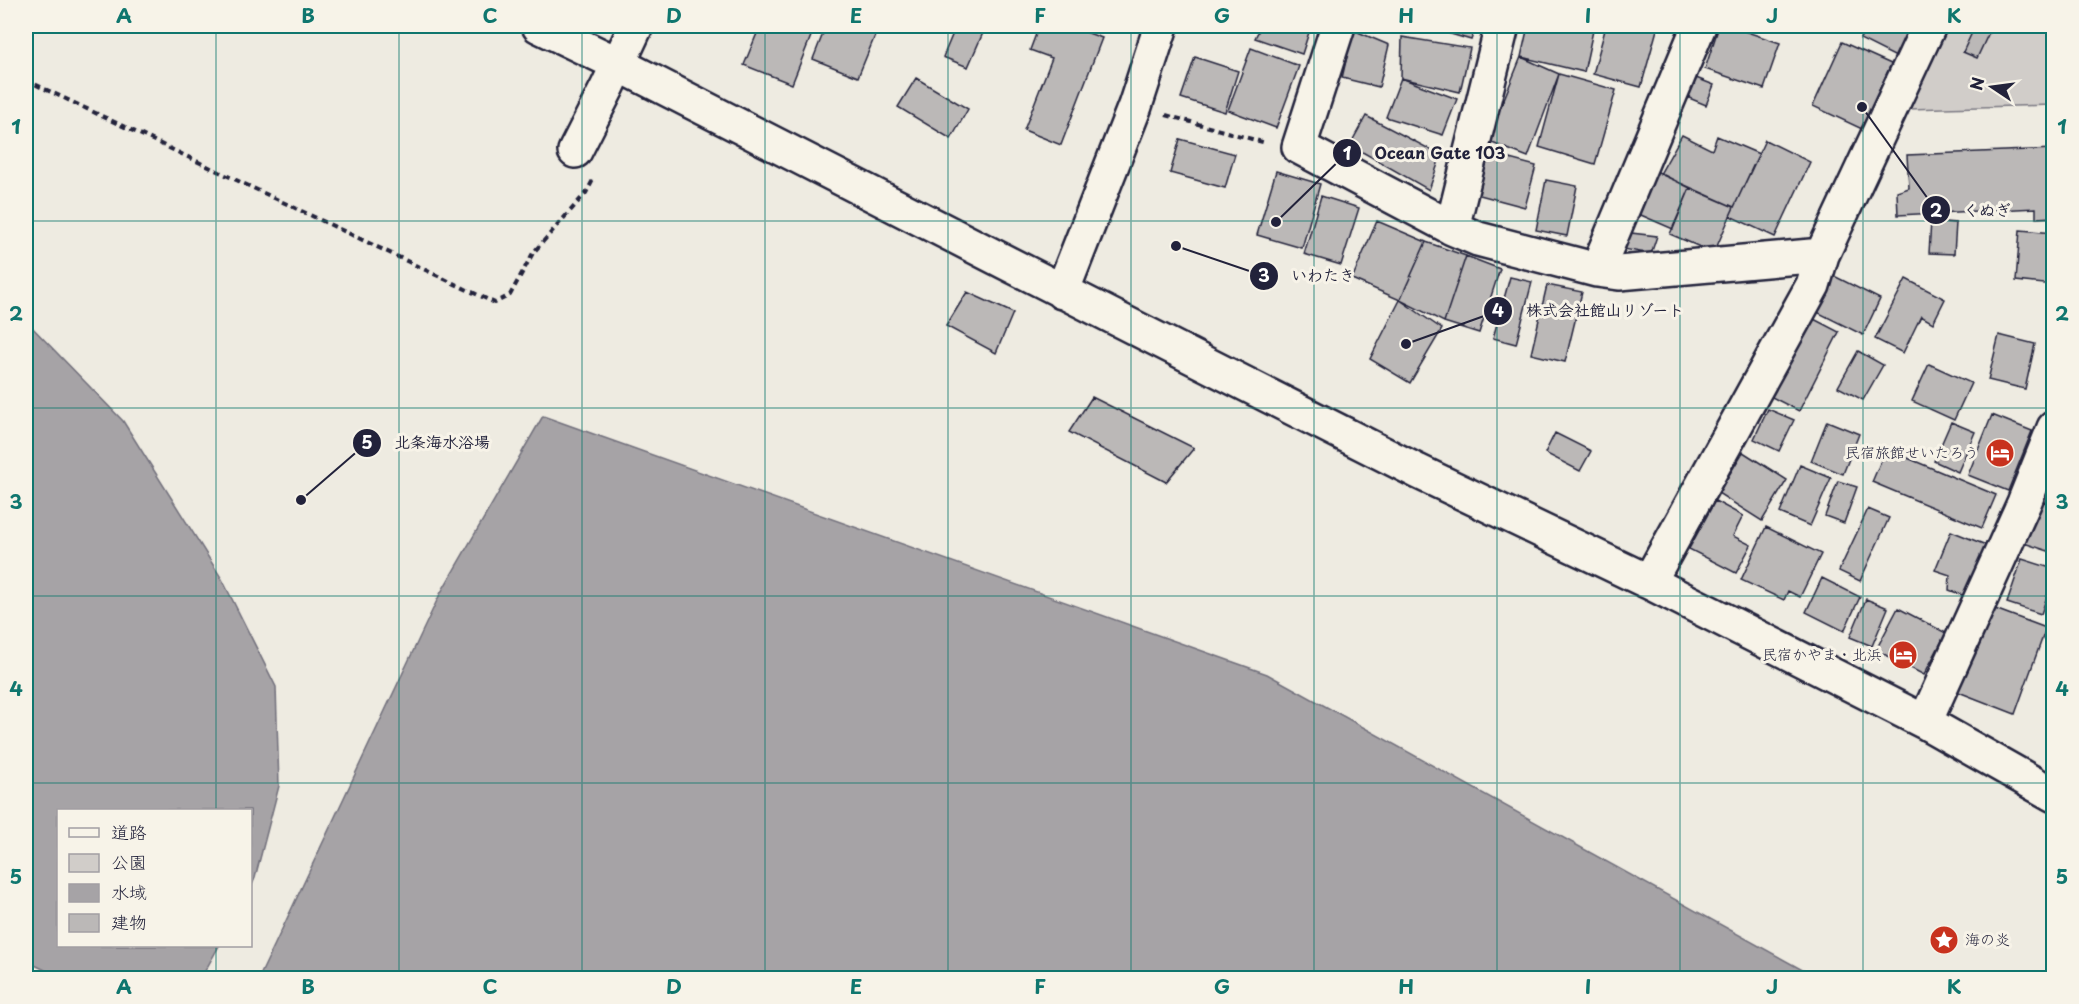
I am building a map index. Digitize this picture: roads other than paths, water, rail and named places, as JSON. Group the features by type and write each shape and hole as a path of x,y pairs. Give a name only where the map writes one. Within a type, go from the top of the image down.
{"street":[{"path":"539,26 618,64 1417,471 1649,582 1925,722 2054,795"},
{"path":"575,151 636,26"},
{"path":"1062,291 1135,106 1161,26"},
{"path":"1338,26 1299,147 1452,228 1478,240 1597,270 1619,273 1822,255"},
{"path":"1452,228 1502,26"},
{"path":"1597,270 1699,26"},
{"path":"1649,582 1813,285 1822,255 1929,26"},
{"path":"1925,722 2024,503 2054,428"}],"water":[{"path":"26,321 123,421 222,579 276,687 279,786 252,885 252,809 57,809 57,947 218,947 201,978 62,978 26,961"},
{"path":"543,416 1267,674 1817,978 259,978 440,594"}],"place":[{"name":"くぬぎ","path":"1862,107"},
{"name":"Ocean Gate 103","path":"1276,222"},
{"name":"いわたき","path":"1176,246"},
{"name":"株式会社館山リゾート","path":"1406,344"},
{"name":"民宿旅館せいたろう","path":"2000,453"},
{"name":"北条海水浴場","path":"301,500"},
{"name":"民宿かやま・北浜","path":"1903,655"},
{"name":"海の炎","path":"1944,940"}]}
